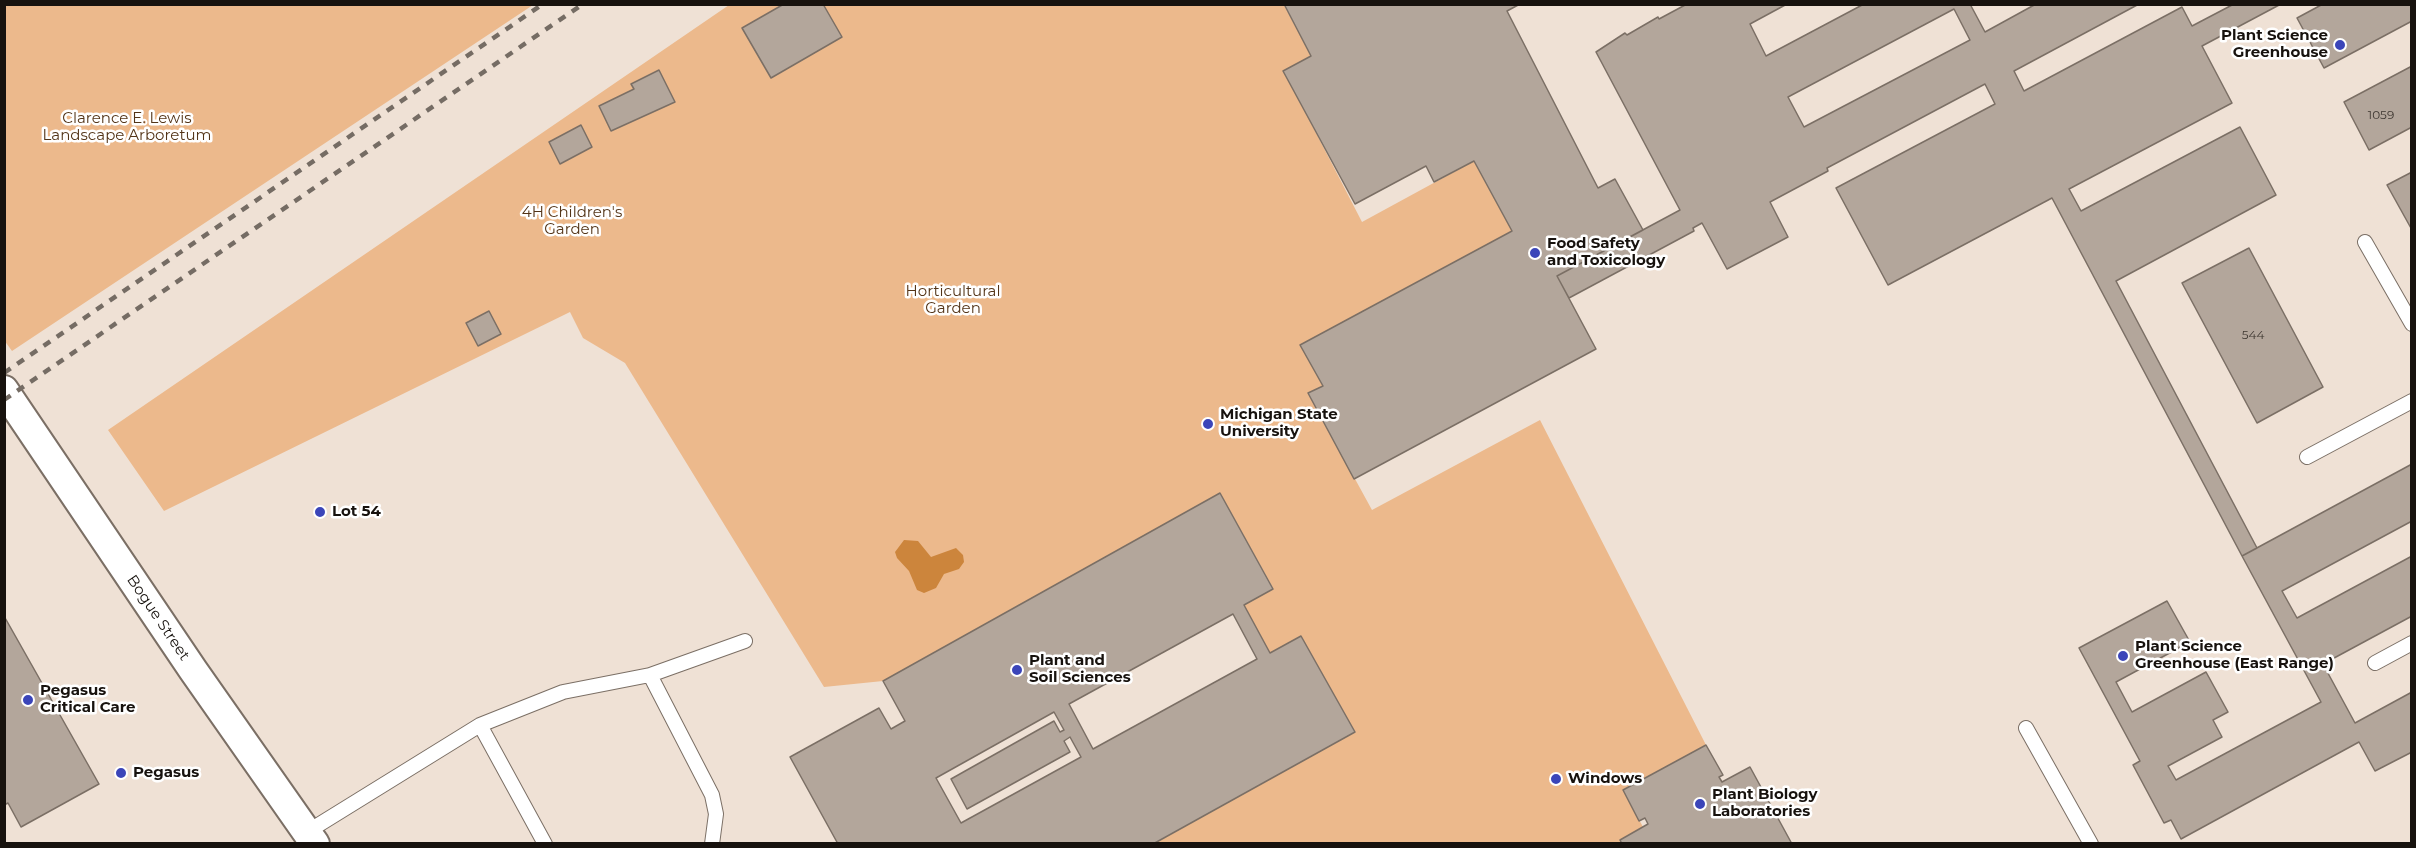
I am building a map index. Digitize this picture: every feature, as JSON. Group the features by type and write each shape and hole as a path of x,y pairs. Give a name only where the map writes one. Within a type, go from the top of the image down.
{"street":[{"name":"Bogue Street","path":"4,390 193,670 311,838"}],"lane":[{"path":"2365,242 2412,324"},
{"path":"2307,457 2412,401"},
{"path":"311,838 480,725 563,692 650,675 745,641"},
{"path":"2375,663 2412,642"},
{"path":"650,675 712,795 716,814 712,843"},
{"path":"480,725 545,843"},
{"path":"2026,728 2091,843"}],"green space":[{"name":"Clarence E. Lewis Landscape Arboretum","path":"4,5 533,5 12,351 4,340"},
{"name":"Horticultural Garden","path":"729,5 1284,5 1311,56 1296,94 1362,222 1474,161 1512,231 1301,345 1323,386 1308,393 1372,510 1540,420 1706,745 1623,790 1643,827 1622,843 1153,843 1355,732 1301,636 1270,653 1244,605 1273,588 1220,493 883,681 824,687 625,363 583,338 570,312 164,511 108,430"}],"shaded area":[{"path":"904,540 918,541 931,557 956,548 963,555 964,562 959,569 944,574 936,588 924,593 917,590 909,571 897,558 895,552"}],"building":[{"path":"784,4 823,4 842,37 771,78 742,28"},
{"name":"Food Safety and Toxicology","path":"1284,4 1520,4 1507,11 1598,188 1615,179 1643,230 1557,276 1596,349 1354,479 1308,393 1323,386 1300,345 1512,231 1474,161 1434,182 1426,166 1355,204 1283,71 1311,56"},
{"path":"1687,4 1787,4 1750,24 1766,56 1864,4 1970,4 1985,32 2036,4 2139,4 2014,71 2024,91 2182,7 2192,26 2234,4 2281,4 2202,46 2232,103 2069,189 2081,211 2240,127 2276,195 2116,281 2257,548 2242,556 2052,198 1888,285 1836,188 1995,104 1985,84 1827,168 1828,171 1770,202 1788,237 1727,269 1702,223 1693,228 1694,231 1569,298 1557,276 1680,210 1596,52 1625,33 1627,35 1658,17 1659,19","holes":["1954,9 1970,40 1804,127 1788,97"]},
{"name":"Plant Science Greenhouse","path":"2323,4 2412,4 2412,21 2324,68 2297,18"},
{"name":"Plant Science Greenhouse","path":"2412,66 2412,127 2369,150 2344,102"},
{"path":"659,70 675,102 611,131 599,106 634,89 631,84"},
{"path":"581,125 592,147 560,164 549,142"},
{"path":"2412,172 2412,230 2387,185"},
{"path":"2249,248 2323,387 2257,423 2182,283"},
{"path":"489,311 501,334 478,346 466,323"},
{"name":"Plant Science Greenhouse (East Range)","path":"2412,464 2412,521 2282,591 2297,618 2412,556 2412,616 2323,664 2355,723 2412,692 2412,752 2375,771 2359,742 2181,839 2171,820 2164,823 2133,765 2140,761 2079,648 2167,601 2190,642 2116,682 2132,712 2206,672 2228,712 2213,720 2222,737 2168,766 2176,780 2321,702 2242,556"},
{"name":"Plant and Soil Sciences","path":"1220,493 1273,589 1244,605 1270,653 1301,636 1355,732 1153,844 838,844 790,757 879,708 891,729 905,721 883,681","holes":["1233,614 1257,659 1093,749 1069,704","1054,712 1064,730 1060,732 1054,721 951,779 967,809 1070,752 1064,741 1070,737 1081,757 961,823 936,778"]},
{"name":"Pegasus Critical Care","path":"4,616 99,784 21,827 8,803 4,805"},
{"name":"Plant Biology Laboratories","path":"1706,745 1723,775 1719,777 1722,782 1750,767 1792,844 1622,844 1620,840 1648,824 1645,818 1639,821 1623,790"}],"railway":[{"path":"4,373 543,4"},
{"path":"4,400 583,4"}],"place":[{"name":"Plant Science Greenhouse","path":"2340,45"},
{"name":"Food Safety and Toxicology","path":"1535,253"},
{"name":"Michigan State University","path":"1208,424"},
{"name":"Lot 54","path":"320,512"},
{"name":"Plant Science Greenhouse (East Range)","path":"2123,656"},
{"name":"Plant and Soil Sciences","path":"1017,670"},
{"name":"Pegasus Critical Care","path":"28,700"},
{"name":"Pegasus","path":"121,773"},
{"name":"Windows","path":"1556,779"},
{"name":"Plant Biology Laboratories","path":"1700,804"}],"park label":[{"name":"4H Children's Garden","path":"572,222"}]}
